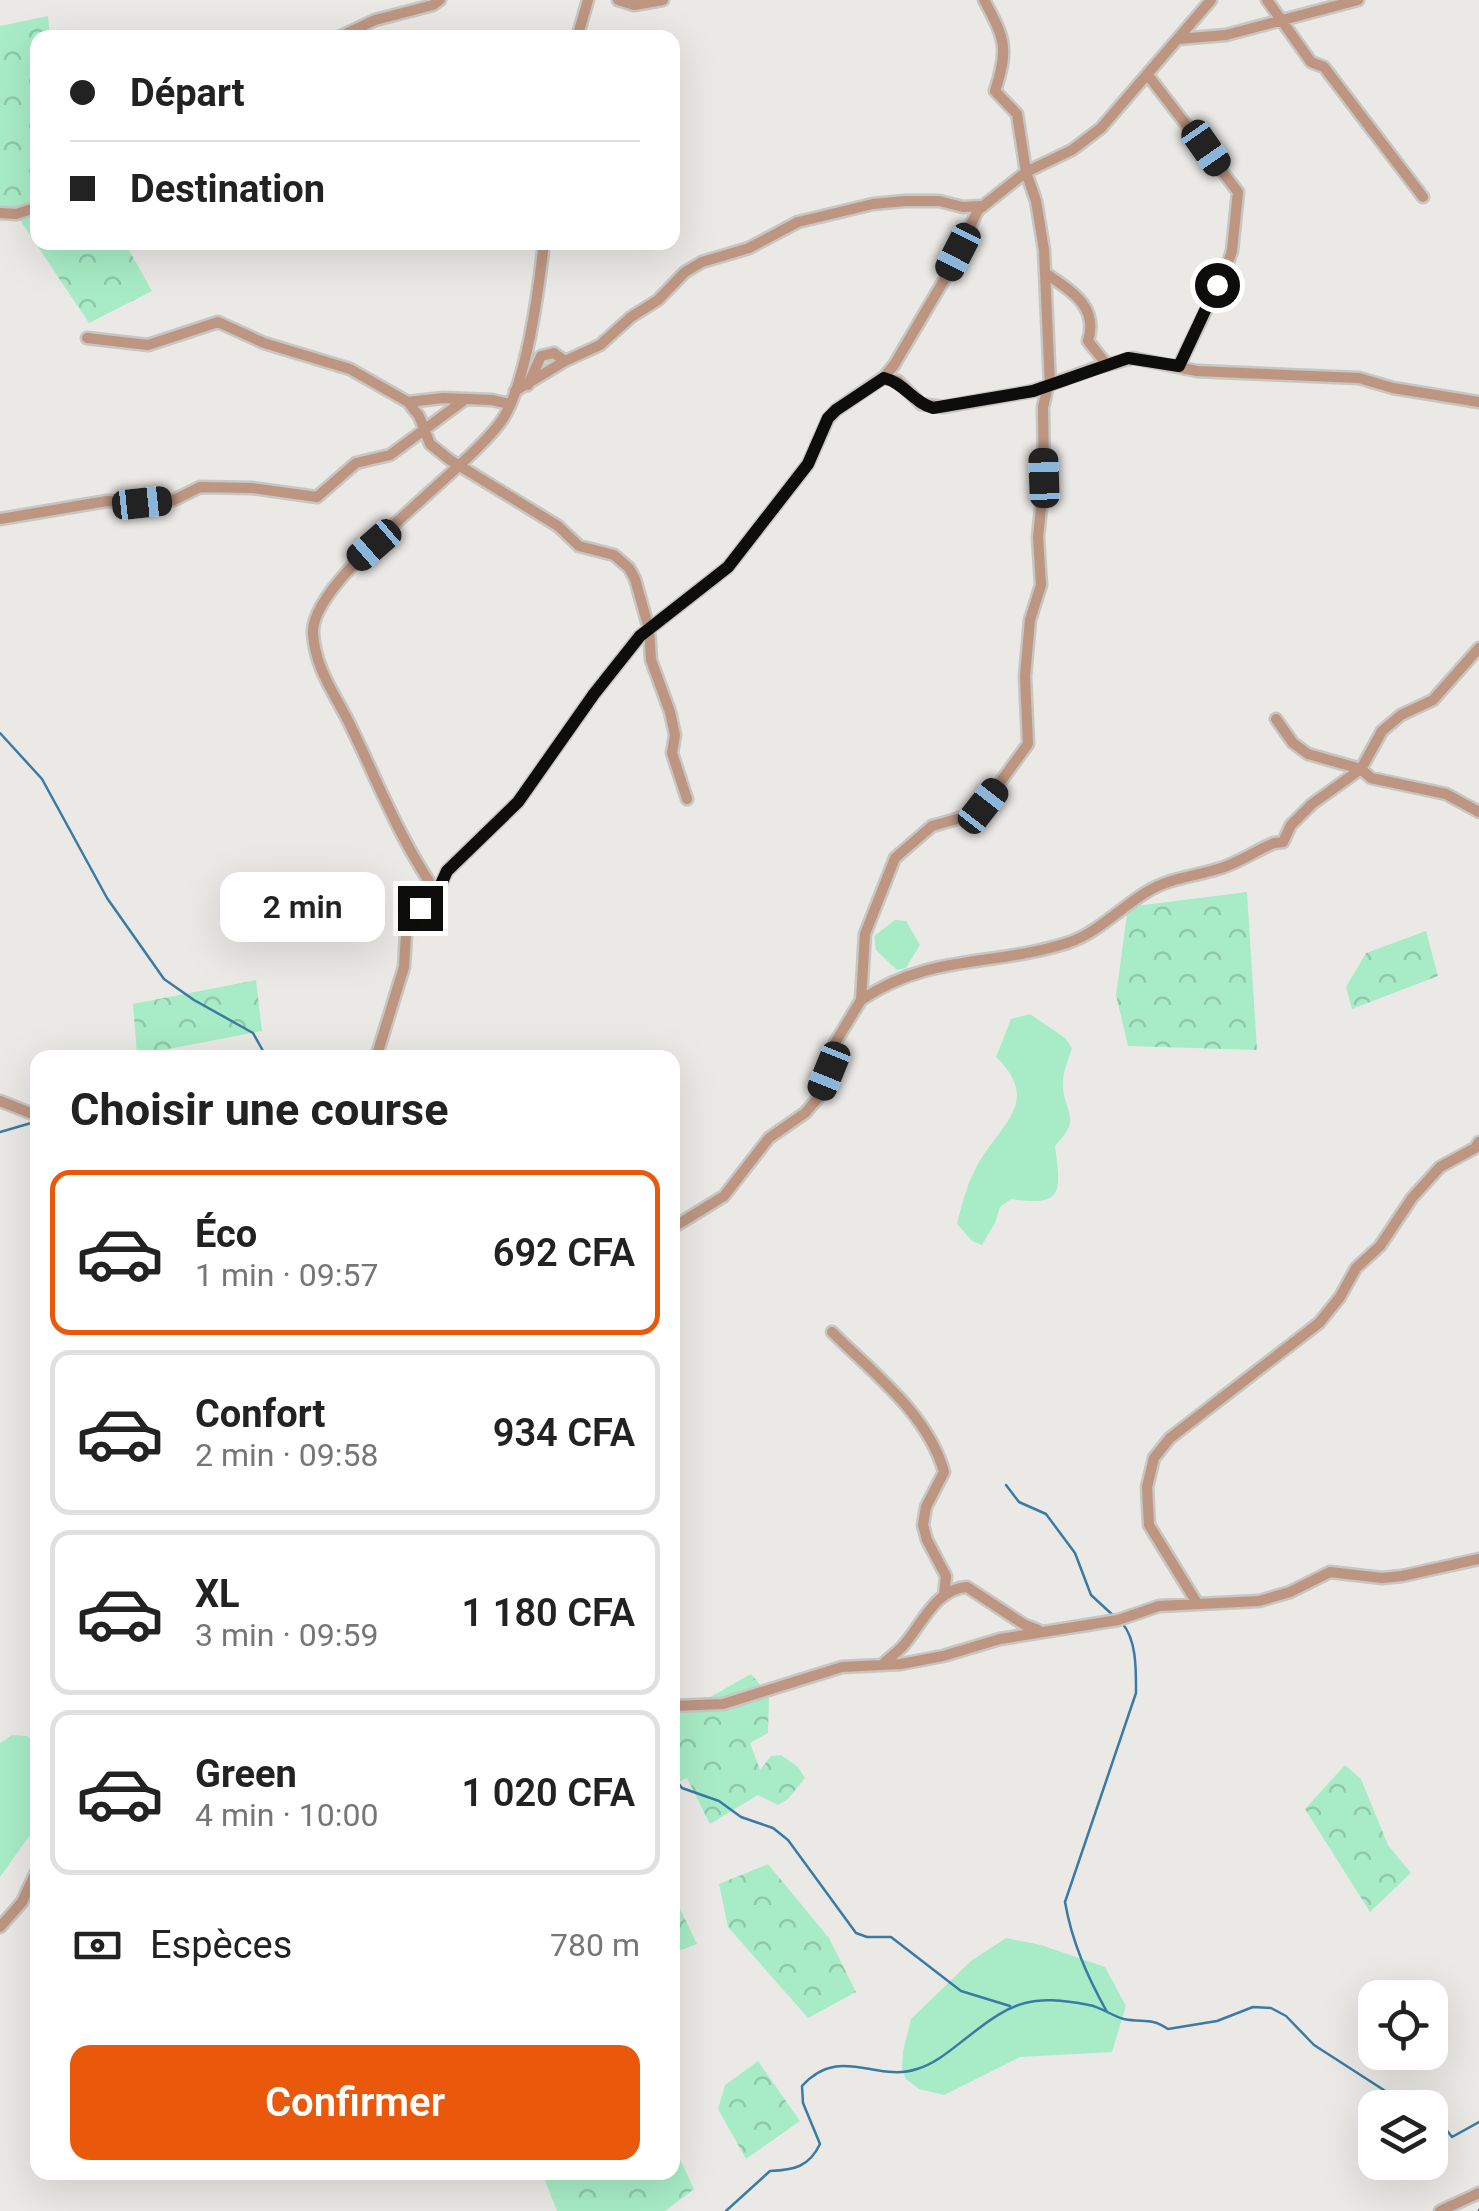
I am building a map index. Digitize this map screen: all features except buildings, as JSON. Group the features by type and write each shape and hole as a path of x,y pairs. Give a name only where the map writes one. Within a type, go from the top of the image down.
{"street":[{"path":"352,30 440,0"},
{"path":"579,30 588,0"},
{"path":"618,0 634,5 662,0"},
{"path":"680,1223 724,1196 769,1138 806,1113 818,1098 835,1043 860,1000 865,934 895,858 932,826 964,817 983,806 1028,744 1025,676 1030,620 1041,585 1038,537 1044,478 1042,407 1049,386 1045,273 1036,200 1026,172 1016,114 995,91 1006,54 998,26 984,0"},
{"path":"378,1050 404,968 406,934 420,908 437,893 447,871 518,802 594,694 649,630 728,567 808,464 828,418 884,378 947,274 981,206 1026,172 1086,142 1211,0"},
{"path":"1267,0 1312,62 1324,68 1423,197"},
{"path":"1178,39 1226,35 1358,0"},
{"path":"1147,74 1238,192 1232,251 1179,366"},
{"path":"514,391 600,345 658,300 685,272 718,256 750,248 798,222 873,204 938,201 963,207 981,206"},
{"path":"0,213 30,210"},
{"path":"437,893 407,843 324,678 313,625 349,567 502,421 528,341 543,250"},
{"path":"1045,273 1084,303 1090,323 1088,341 1107,365"},
{"path":"87,338 148,346 218,322 264,343 350,370 408,402 419,416 430,444 558,526 579,546 614,555 635,579 649,630 651,660 675,735 672,753 687,799"},
{"path":"884,378 898,381 921,404 933,408 1049,386 1133,358 1222,373 1359,378 1393,388 1479,402"},
{"path":"408,402 438,398 510,404"},
{"path":"0,518 107,501 174,500 200,488 252,488 317,497 356,463 390,455 463,401"},
{"path":"860,1000 907,974 940,965 1030,954 1070,942 1174,878 1219,869 1274,842 1284,842 1291,825 1312,804 1361,769 1382,731 1433,700 1479,648"},
{"path":"1276,719 1293,743 1308,754 1361,769 1371,778 1446,794 1479,812"},
{"path":"0,1102 30,1113"},
{"path":"1197,1603 1149,1525 1149,1471 1160,1447 1318,1322 1340,1297 1356,1268 1380,1246 1412,1198 1440,1167 1479,1142"},
{"path":"832,1332 899,1398 940,1456 944,1472 926,1508 923,1526 946,1576 944,1596"},
{"path":"680,1706 723,1704 842,1668 901,1664 1000,1640 1118,1620 1159,1606 1259,1600 1290,1592 1330,1572 1382,1578 1479,1559"},
{"path":"883,1664 944,1596 959,1588 967,1587 1025,1625 1048,1633"},
{"path":"0,1927 22,1902 30,1885"},
{"path":"1440,2211 1476,2195"},
{"path":"1466,2211 1476,2195"}],"green space":[{"path":"48,16 49,30 30,30 30,235 16,214 0,213 0,26"},
{"path":"40,250 129,250 152,291 89,323"},
{"path":"1247,892 1257,1050 1128,1046 1116,995 1128,907"},
{"path":"895,920 906,921 920,945 906,968 897,970 876,950 874,936"},
{"path":"1426,931 1438,976 1352,1009 1346,987 1366,953"},
{"path":"256,980 262,1031 163,1050 137,1050 133,1004"},
{"path":"1030,1014 1065,1038 1072,1048 1063,1080 1069,1127 1055,1146 1058,1185 1050,1198 1011,1199 1000,1207 982,1245 972,1241 957,1224 974,1171 1006,1124 1017,1100 1016,1087 996,1057 1011,1019"},
{"path":"751,1674 769,1695 768,1733 750,1743 760,1770 771,1756 781,1755 798,1767 805,1778 778,1805 758,1795 710,1824 687,1778 680,1781 680,1714"},
{"path":"12,1735 30,1740 30,1835 0,1877 0,1743"},
{"path":"1345,1765 1361,1779 1388,1845 1411,1873 1370,1912 1305,1809"},
{"path":"768,1864 829,1938 856,1992 808,2018 728,1927 719,1884"},
{"path":"680,1909 697,1944 680,1950"},
{"path":"1006,1938 1041,1945 1105,1967 1126,2006 1112,2052 1020,2057 944,2095 919,2089 906,2079 902,2069 911,2019 971,1961"},
{"path":"758,2061 800,2121 746,2159 718,2109 725,2085"},
{"path":"680,2159 694,2189 665,2211 557,2211 545,2180 680,2180"}],"waterway":[{"path":"0,733 42,779 107,898 164,979 253,1033 263,1050"},
{"path":"0,1132 30,1123"},
{"path":"1006,1485 1019,1502 1046,1514 1075,1553 1091,1595 1116,1618"},
{"path":"1107,2012 1081,1958 1065,1902 1136,1693 1133,1647 1122,1623"},
{"path":"680,1785 719,1801 741,1817 773,1828 788,1840 856,1933 891,1937 961,1991 1010,2006"},
{"path":"726,2211 770,2171 800,2166 816,2152 820,2144 803,2103 802,2086 816,2074 844,2066 887,2072 917,2069 938,2059 998,2015 1024,2003 1052,2000 1089,2005 1124,2019 1151,2022 1168,2029 1217,2021 1253,2007 1271,2008 1286,2016 1314,2045 1384,2090"},
{"path":"1448,2132 1452,2137 1479,2122"}],"route":[{"path":"420,908 437,893 447,871 518,802 640,636 728,567 808,464 828,418 836,410 884,378 898,381 921,404 933,408 1033,391 1128,358 1179,366 1217,285"}]}
